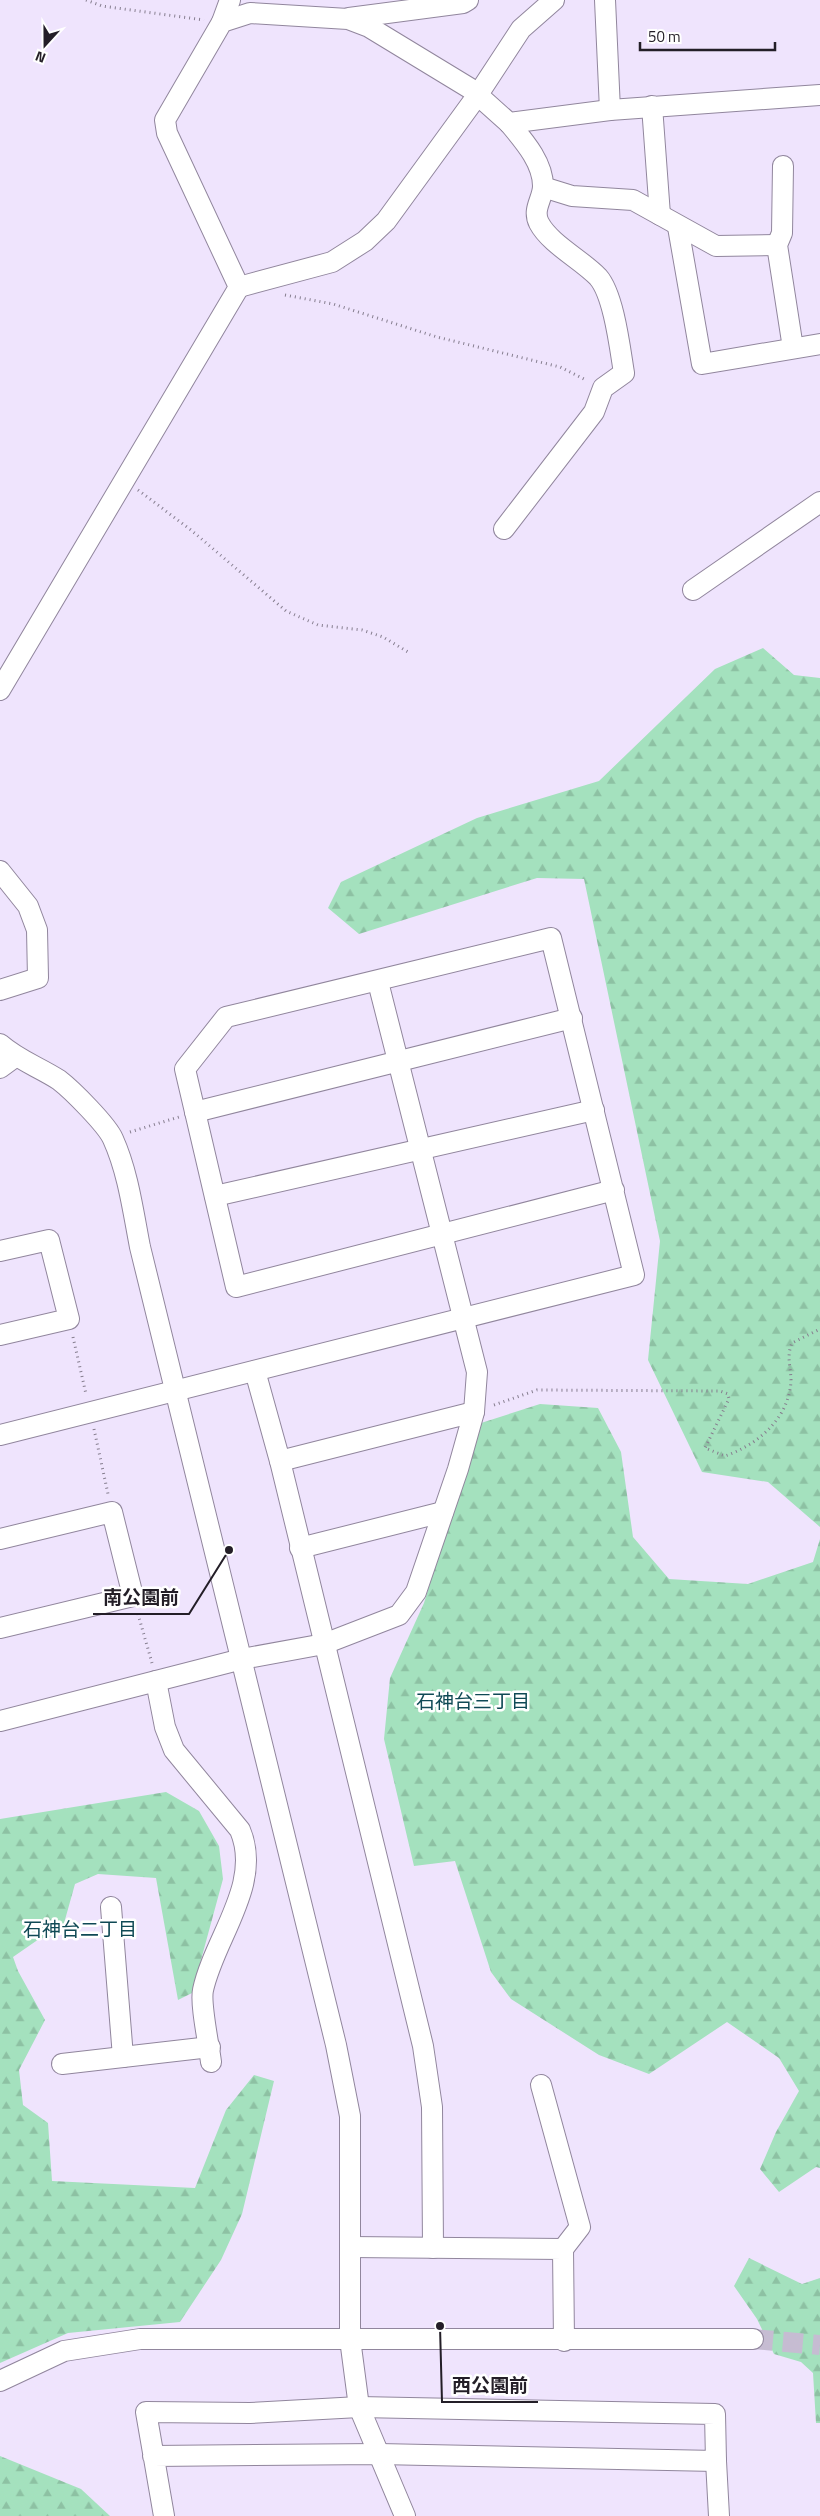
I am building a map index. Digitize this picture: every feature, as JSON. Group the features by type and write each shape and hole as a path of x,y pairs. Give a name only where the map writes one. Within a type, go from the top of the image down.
{"street":[{"path":"230,0 222,22 165,120 167,133 240,287"},
{"path":"222,22 250,13 348,18 463,3 468,0"},
{"path":"0,690 240,287 332,262 365,241 386,221 477,96 521,29 554,0"},
{"path":"605,0 610,110"},
{"path":"348,18 370,27 470,90 509,123 530,148 541,173 543,187 536,206 539,222 552,237 599,279 612,310 624,373 603,388 594,412 504,529"},
{"path":"509,123 652,106 820,95"},
{"path":"652,106 660,215"},
{"path":"783,166 782,233 777,245 794,348"},
{"path":"543,187 572,196 633,200 678,227 716,246 777,245"},
{"path":"678,227 702,364 820,344"},
{"path":"693,590 820,502"},
{"path":"0,871 28,906 37,930 38,978 0,990"},
{"path":"0,1435 634,1275 614,1190 572,1018 551,938 378,982 226,1017 185,1069 236,1287 614,1190"},
{"path":"0,1721 242,1659 324,1644 381,1624 399,1615 416,1592 474,1412 477,1372 419,1151 378,982"},
{"path":"195,1112 398,1063 572,1018"},
{"path":"0,1044 8,1062 59,1081 83,1103 112,1137 121,1161 336,2045 350,2116 350,2339 359,2407 405,2516"},
{"path":"214,1196 594,1110"},
{"path":"0,1251 49,1240 70,1319 0,1335"},
{"path":"255,1371 280,1461 423,2046 432,2107 433,2248"},
{"path":"280,1461 474,1412"},
{"path":"0,1538 112,1512 133,1596 0,1628"},
{"path":"300,1548 443,1512"},
{"path":"62,2064 123,2057 210,2055 203,1991 240,1895 246,1866 246,1844 240,1830 174,1750 166,1727 156,1681"},
{"path":"111,1907 123,2057"},
{"path":"541,2085 580,2227 562,2250 564,2341"},
{"path":"350,2246 562,2250"},
{"path":"0,2381 64,2351 140,2339 753,2340"},
{"path":"164,2516 146,2412 250,2413 359,2407 715,2414 719,2516"},
{"path":"153,2456 379,2454 716,2461"}],"path":[{"path":"86,0 102,6 222,22"},
{"path":"277,294 333,304 437,337 560,367 603,388"},
{"path":"125,480 191,530 286,611 318,626 362,630 383,637 408,652"},
{"path":"112,1137 195,1112"},
{"path":"474,1412 538,1390 720,1391 728,1394 729,1399 705,1448 725,1456 747,1447 766,1434 783,1407 788,1393 791,1381 788,1356 792,1343 820,1329"},
{"path":"133,1596 156,1681"}],"green space":[{"path":"763,648 794,675 820,678 820,1527 768,1482 702,1472 648,1360 660,1241 584,879 537,878 359,934 328,908 341,882 477,818 599,781 715,669"},
{"path":"540,1404 598,1408 621,1452 633,1537 669,1579 748,1584 813,1562 820,1539 820,2168 816,2167 779,2192 760,2169 776,2132 799,2091 779,2058 727,2022 649,2074 599,2055 511,1999 491,1972 455,1861 414,1866 384,1739 390,1678 424,1603 478,1424"},
{"path":"166,1792 199,1811 219,1846 223,1879 192,1993 178,2000 156,1878 98,1874 75,1884 61,1934 39,1939 13,1957 18,1971 45,2020 19,2070 23,2105 48,2123 52,2181 195,2188 226,2110 254,2075 274,2081 242,2214 221,2260 180,2322 68,2333 0,2363 0,1819"},
{"path":"749,2258 802,2284 820,2278 820,2423 816,2423 813,2373 801,2362 774,2354 757,2319 734,2286"},
{"path":"0,2456 81,2489 110,2516 0,2516"}],"tunnel":[{"path":"753,2339 820,2345"}],"place":[{"name":"南公園前","path":"229,1550"},
{"name":"西公園前","path":"440,2326"}],"district":[{"name":"石神台三丁目","path":"473,1700"},
{"name":"石神台二丁目","path":"80,1928"}]}
